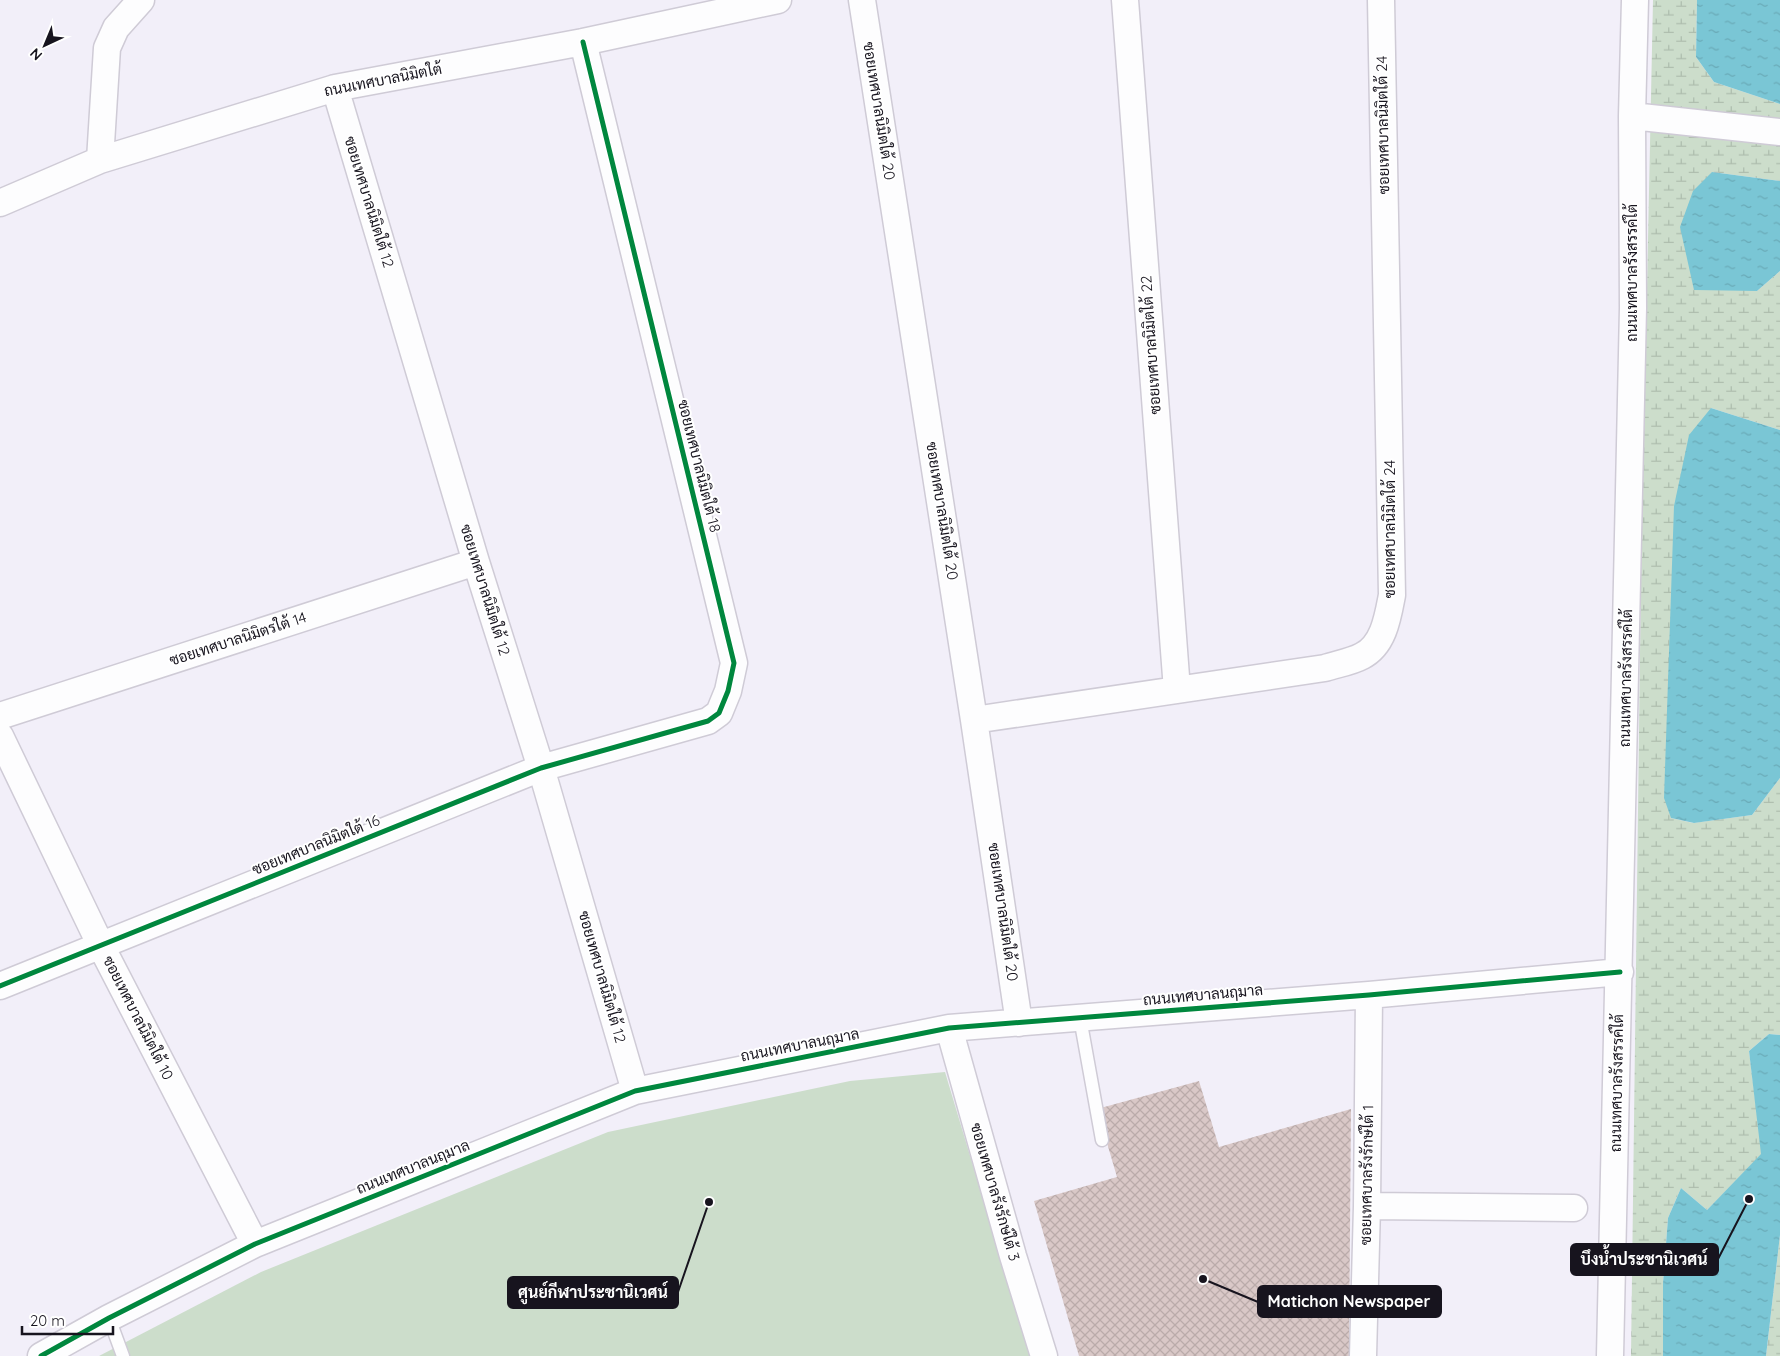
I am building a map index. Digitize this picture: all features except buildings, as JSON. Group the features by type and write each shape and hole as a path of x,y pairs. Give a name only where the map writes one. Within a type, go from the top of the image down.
{"street":[{"path":"100,160 107,48 116,28 141,0"},
{"name":"ถนนเทศบาลนิมิตใต้","path":"0,203 100,160 335,88 583,42 778,0"},
{"name":"ซอยเทศบาลนิมิตใต้ 20","path":"862,0 1019,1023"},
{"name":"ซอยเทศบาลนิมิตใต้ 22","path":"1125,0 1177,690"},
{"name":"ซอยเทศบาลนิมิตใต้ 24","path":"974,720 1325,668 1363,656 1375,645 1387,624 1392,595 1381,0"},
{"name":"ถนนเทศบาลรังสรรค์ใต้","path":"1610,1356 1620,972 1633,308 1632,116 1635,0"},
{"name":"ซอยเทศบาลนิมิตใต้ 18","path":"541,768 708,721 719,713 728,691 734,662 583,42"},
{"name":"ซอยเทศบาลนิมิตใต้ 12","path":"335,88 476,562 541,768 635,1091"},
{"path":"1632,116 1780,132"},
{"name":"ซอยเทศบาลนิมิตรใต้ 14","path":"0,716 476,562"},
{"name":"ซอยเทศบาลนิมิตใต้ 10","path":"0,736 101,946 255,1244"},
{"name":"ซอยเทศบาลนิมิตใต้ 16","path":"0,986 541,768"},
{"name":"ถนนเทศบาลนฤมาล","path":"41,1356 109,1318 255,1244 635,1091 949,1028 1369,995 1620,972"},
{"name":"ซอยเทศบาลรังรักษ์ใต้ 1","path":"1363,1356 1367,1206 1369,995"},
{"name":"ซอยเทศบาลรังรักษ์ใต้ 3","path":"949,1028 1013,1256 1044,1356"},
{"path":"1367,1206 1574,1208"}],"lane":[{"path":"1080,1018 1102,1140"},
{"path":"109,1318 123,1356"}],"green space":[{"path":"1653,0 1697,0 1696,57 1714,82 1780,104 1780,181 1712,172 1757,291 1780,271 1780,430 1711,408 1671,818 1693,823 1752,815 1780,778 1780,1035 1769,1034 1749,1051 1762,1154 1707,1210 1681,1188 1668,1218 1663,1283 1663,1356 1631,1356 1641,576"},
{"path":"945,1072 1030,1356 99,1356 261,1272 608,1132 850,1081"},
{"path":"1780,1235 1780,1356 1766,1356"}],"water":[{"path":"1697,0 1780,0 1780,104 1714,82 1696,57"},
{"path":"1712,172 1780,181 1780,271 1757,291 1694,290 1680,227 1693,191"},
{"path":"1711,408 1780,430 1780,778 1752,815 1694,823 1671,818 1664,798 1674,506 1689,435"},
{"path":"1769,1034 1780,1035 1780,1235 1766,1356 1663,1356 1663,1283 1668,1218 1681,1188 1707,1210 1761,1154 1749,1051"}],"cycle path":[{"path":"0,986 541,768 708,721 719,713 728,691 734,663 583,42"},
{"path":"41,1356 109,1318 255,1244 635,1091 949,1028 1369,995 1620,972"}],"place":[{"name":"บึงน้ำประชานิเวศน์","path":"1749,1199"},
{"name":"ศูนย์กีฬาประชานิเวศน์","path":"709,1202"},
{"name":"Matichon Newspaper","path":"1203,1279"}]}
